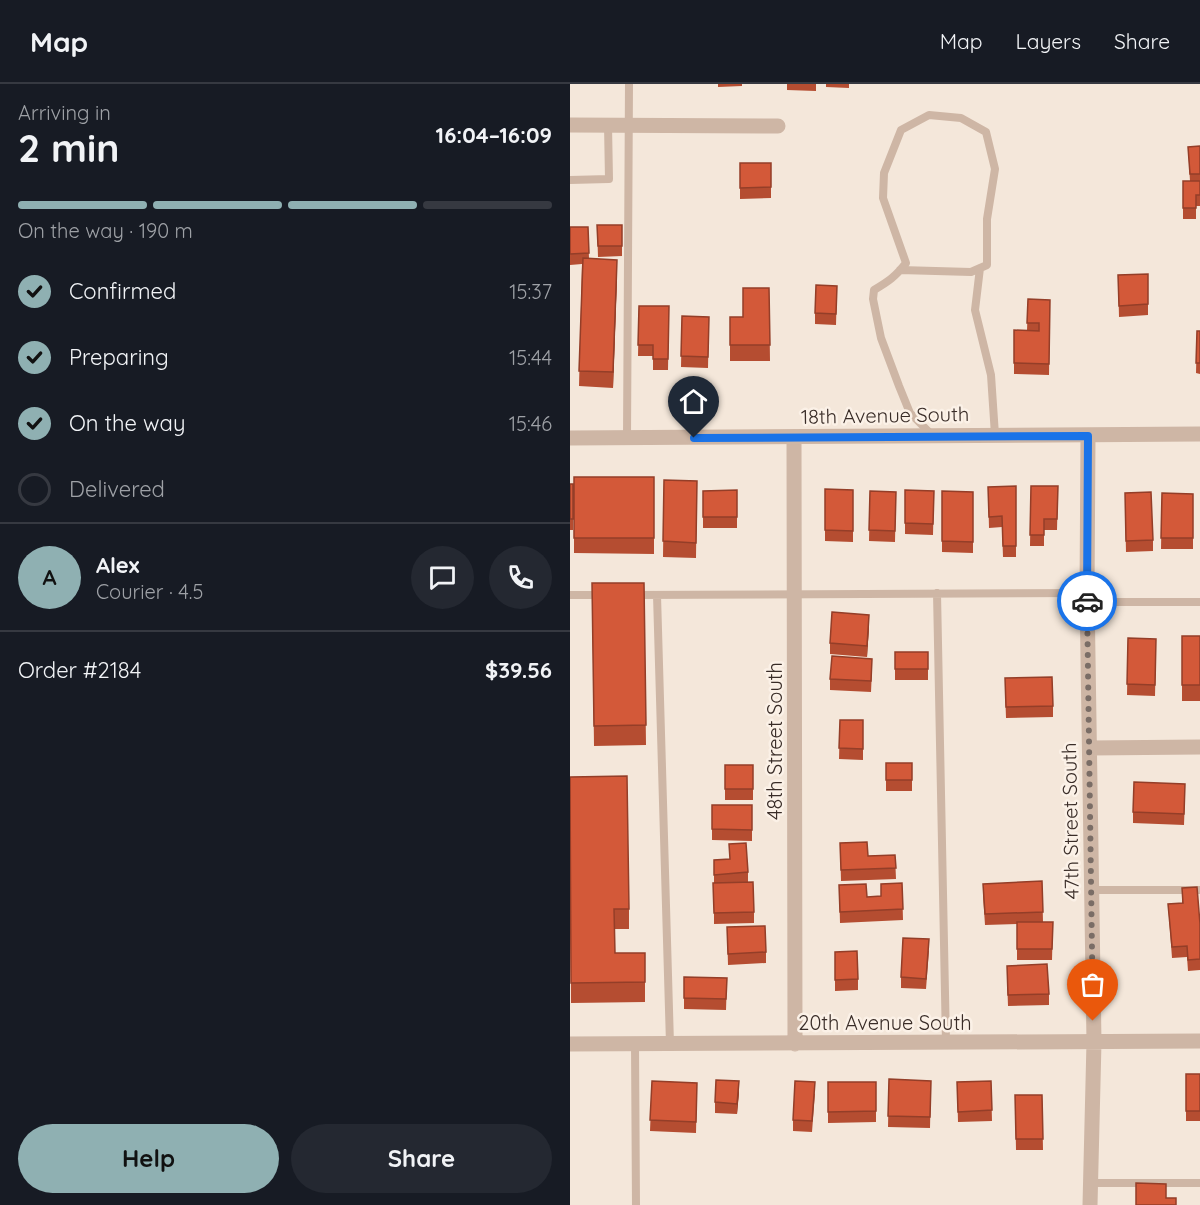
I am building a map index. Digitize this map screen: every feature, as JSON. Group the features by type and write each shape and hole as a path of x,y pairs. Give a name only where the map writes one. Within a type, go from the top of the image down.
{"street":[{"path":"570,126 778,126"},
{"name":"18th Avenue South","path":"570,438 1200,434"},
{"name":"47th Street South","path":"1088,436 1087,597 1094,1042 1090,1205"},
{"name":"48th Street South","path":"794,437 795,1044"},
{"path":"1090,748 1200,747"},
{"name":"20th Avenue South","path":"570,1044 1200,1041"}],"lane":[{"path":"627,438 629,84"},
{"path":"900,270 971,272 987,265 987,219 994,169 986,132 961,118 929,115 901,130 884,173 883,198 906,263 900,270 893,279 874,290 873,299 881,338 910,414 932,435"},
{"path":"570,180 609,179 608,126"},
{"path":"980,268 975,310 991,375 995,435"},
{"path":"937,593 946,1043"},
{"path":"624,595 937,593 1200,602"},
{"path":"570,595 613,595"},
{"path":"657,595 670,1044"},
{"path":"1092,890 1200,890"},
{"path":"635,1044 636,1205"},
{"path":"1090,1183 1200,1183"}],"building":[{"path":"1200,146 1200,174 1190,174 1188,147"},
{"path":"740,163 771,163 771,187 740,188"},
{"path":"1183,181 1200,181 1200,195 1196,195 1196,208 1183,208"},
{"path":"597,225 622,225 622,246 598,246"},
{"path":"570,227 588,227 589,253 570,254"},
{"path":"583,258 617,260 613,372 579,371"},
{"path":"1148,274 1148,304 1119,306 1118,275"},
{"path":"816,285 837,286 836,314 815,313"},
{"path":"743,288 769,288 770,345 730,345 730,317 743,317"},
{"path":"1028,299 1050,300 1049,364 1014,363 1014,330 1039,331 1039,323 1027,323"},
{"path":"639,306 669,306 668,359 653,359 653,345 638,345"},
{"path":"682,316 709,317 708,357 681,356"},
{"path":"1197,331 1200,331 1200,363 1196,363"},
{"path":"574,477 654,477 654,538 574,538"},
{"path":"664,480 697,481 696,543 663,541"},
{"path":"570,484 573,484 573,519 570,519"},
{"path":"1016,486 1016,546 1003,546 1002,516 989,517 988,487"},
{"path":"1031,486 1058,486 1057,519 1044,519 1044,535 1030,535"},
{"path":"825,489 853,490 853,531 825,530"},
{"path":"737,490 737,517 703,517 703,491"},
{"path":"905,490 934,491 933,524 905,523"},
{"path":"870,491 896,492 895,531 869,530"},
{"path":"942,491 973,492 973,542 942,541"},
{"path":"1151,492 1153,540 1126,541 1125,493"},
{"path":"1162,493 1193,494 1193,538 1161,538"},
{"path":"592,583 644,583 646,725 594,726"},
{"path":"832,612 869,615 867,646 830,643"},
{"path":"1182,636 1200,636 1200,685 1182,685"},
{"path":"1128,638 1156,639 1155,685 1127,684"},
{"path":"895,652 928,652 928,669 895,669"},
{"path":"832,656 872,659 871,681 830,679"},
{"path":"1052,677 1053,706 1006,707 1005,678"},
{"path":"840,720 863,720 863,749 839,748"},
{"path":"886,763 912,763 912,780 886,780"},
{"path":"725,765 753,765 753,789 725,789"},
{"path":"627,776 629,909 614,909 615,953 645,953 645,982 571,983 570,777"},
{"path":"1134,782 1185,784 1184,814 1133,812"},
{"path":"712,805 752,805 752,830 712,829"},
{"path":"867,842 868,856 895,855 896,868 841,870 840,843"},
{"path":"746,843 748,872 714,875 714,860 730,859 729,844"},
{"path":"1042,881 1043,912 985,914 983,884"},
{"path":"753,882 754,912 714,913 713,883"},
{"path":"902,883 903,909 840,912 839,885 866,884 867,897 881,896 881,884"},
{"path":"1197,887 1200,959 1188,960 1187,946 1172,947 1168,904 1183,903 1182,888"},
{"path":"1017,922 1053,922 1052,949 1017,949"},
{"path":"765,926 766,952 728,954 727,927"},
{"path":"903,938 929,939 926,979 901,977"},
{"path":"857,951 858,979 835,980 835,952"},
{"path":"1047,964 1049,994 1008,995 1007,966"},
{"path":"684,977 727,978 726,999 684,998"},
{"path":"1186,1074 1200,1074 1200,1111 1186,1111"},
{"path":"889,1079 931,1081 930,1117 888,1116"},
{"path":"716,1080 739,1081 737,1104 715,1102"},
{"path":"652,1081 697,1083 696,1122 650,1120"},
{"path":"795,1081 815,1082 812,1121 793,1120"},
{"path":"991,1081 992,1110 958,1112 957,1082"},
{"path":"828,1082 876,1082 876,1111 828,1112"},
{"path":"1015,1095 1042,1095 1043,1139 1016,1139"},
{"path":"1136,1183 1166,1184 1166,1198 1176,1198 1176,1205 1136,1205"}],"way so far":[{"path":"1087,601 1093,1021"}],"route":[{"path":"694,438 1088,436 1087,601"}]}
